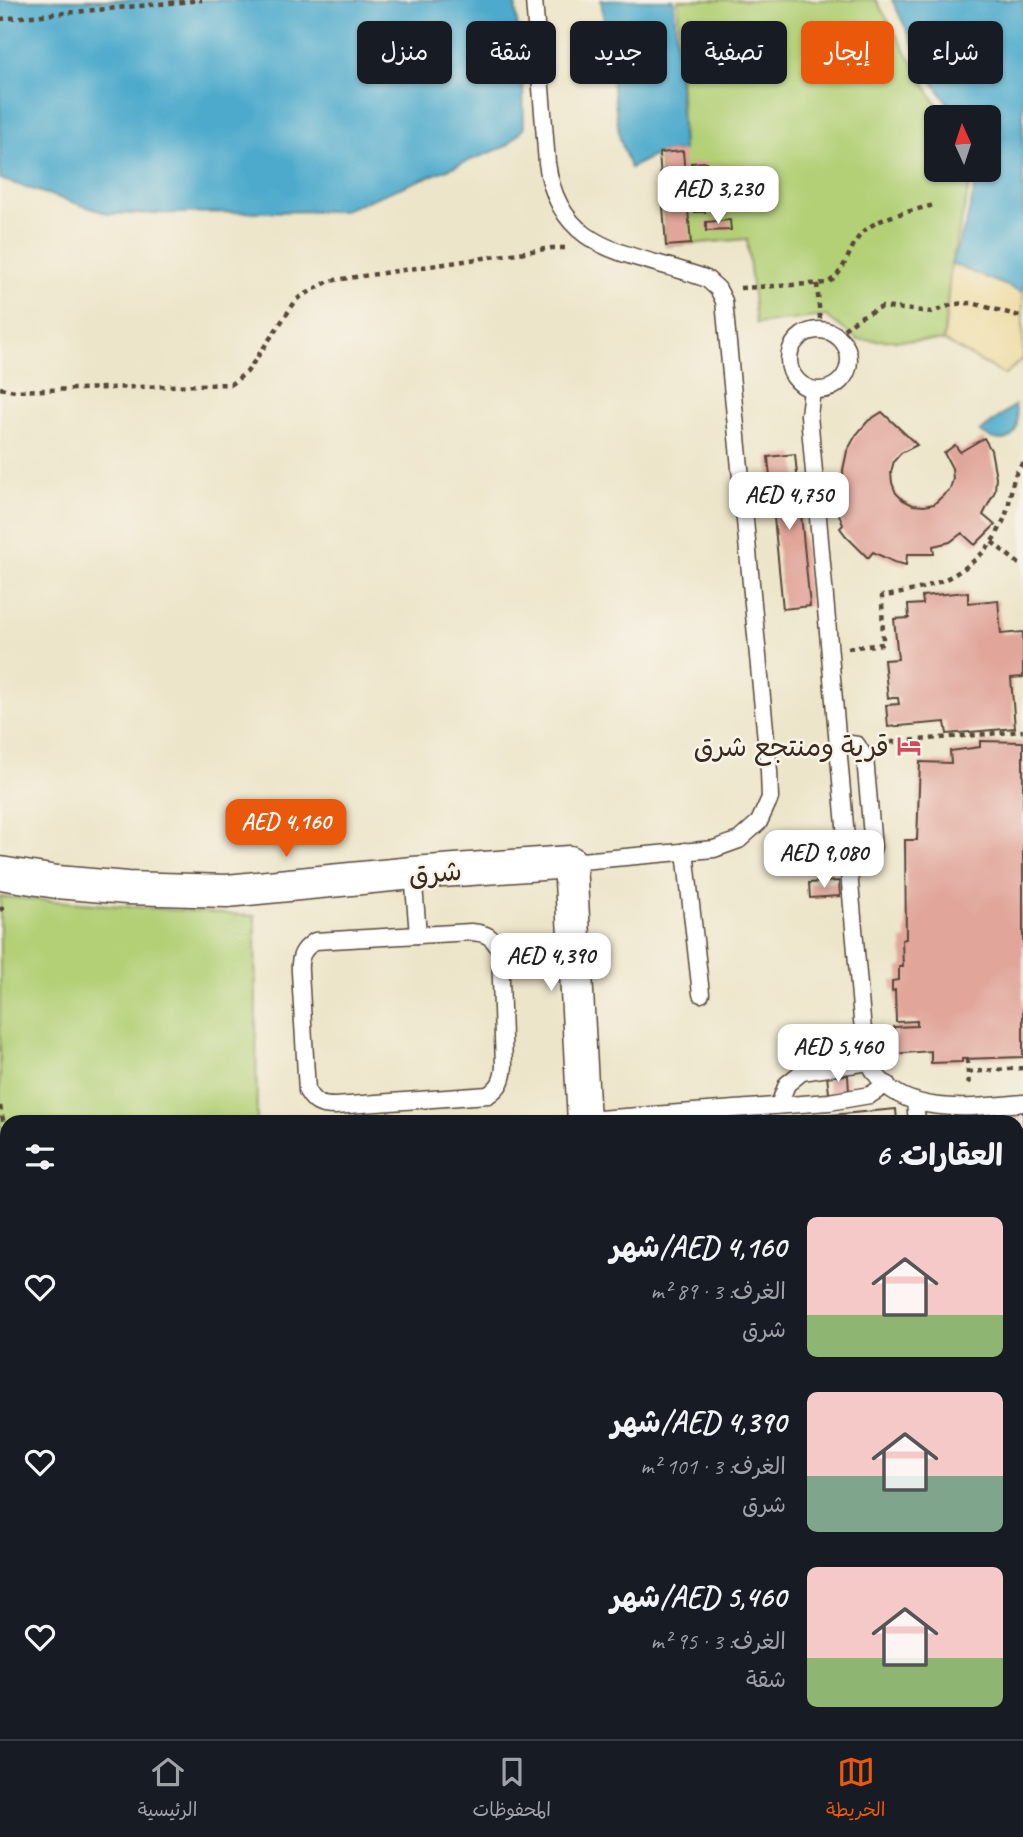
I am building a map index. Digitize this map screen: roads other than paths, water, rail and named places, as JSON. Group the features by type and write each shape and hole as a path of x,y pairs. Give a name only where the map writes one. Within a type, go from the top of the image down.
{"street":[{"name":"شرق","path":"0,873 57,883 227,891 413,873 570,862"},
{"path":"570,862 584,1115"}],"lane":[{"path":"534,0 550,187 562,212 580,232 607,247 708,279 718,289 724,302 770,798 759,822 739,840 714,849 570,862"},
{"path":"828,332 848,350 849,368 845,377 830,389 812,390 802,386 790,371 790,351 801,335 828,332"},
{"path":"812,390 809,415 862,1020 869,1062 876,1074 887,1084 915,1101 977,1111 1023,1103"},
{"path":"838,742 858,745 865,758 873,847 872,854 866,860 848,864"},
{"path":"685,851 701,994"},
{"path":"413,873 418,935"},
{"path":"484,933 494,940 500,951 504,1078 498,1088 488,1095 346,1105 323,1106 313,1101 307,1091 302,1012 299,960 304,948 315,941 418,935 484,933"},
{"path":"779,1105 787,1084 802,1072 869,1062"},
{"path":"657,1115 858,1098 870,1095 887,1084"},
{"path":"915,1101 916,1115"}],"water":[{"path":"0,0 515,0 517,21 466,21 466,84 523,84 524,128 507,146 341,211 109,214 0,179"},
{"path":"601,0 674,0 683,151 659,153 630,168 620,139 612,84 667,84 667,21 604,21"},
{"path":"892,0 1023,0 1023,292 951,264 967,220 976,182 1001,182 1001,105 949,105 934,84 1003,84 1003,21 908,21 908,32"},
{"path":"1015,405 1017,425 1011,437 998,439 980,432"}],"place":[{"name":"قرية ومنتجع شرق","path":"909,746"}]}
